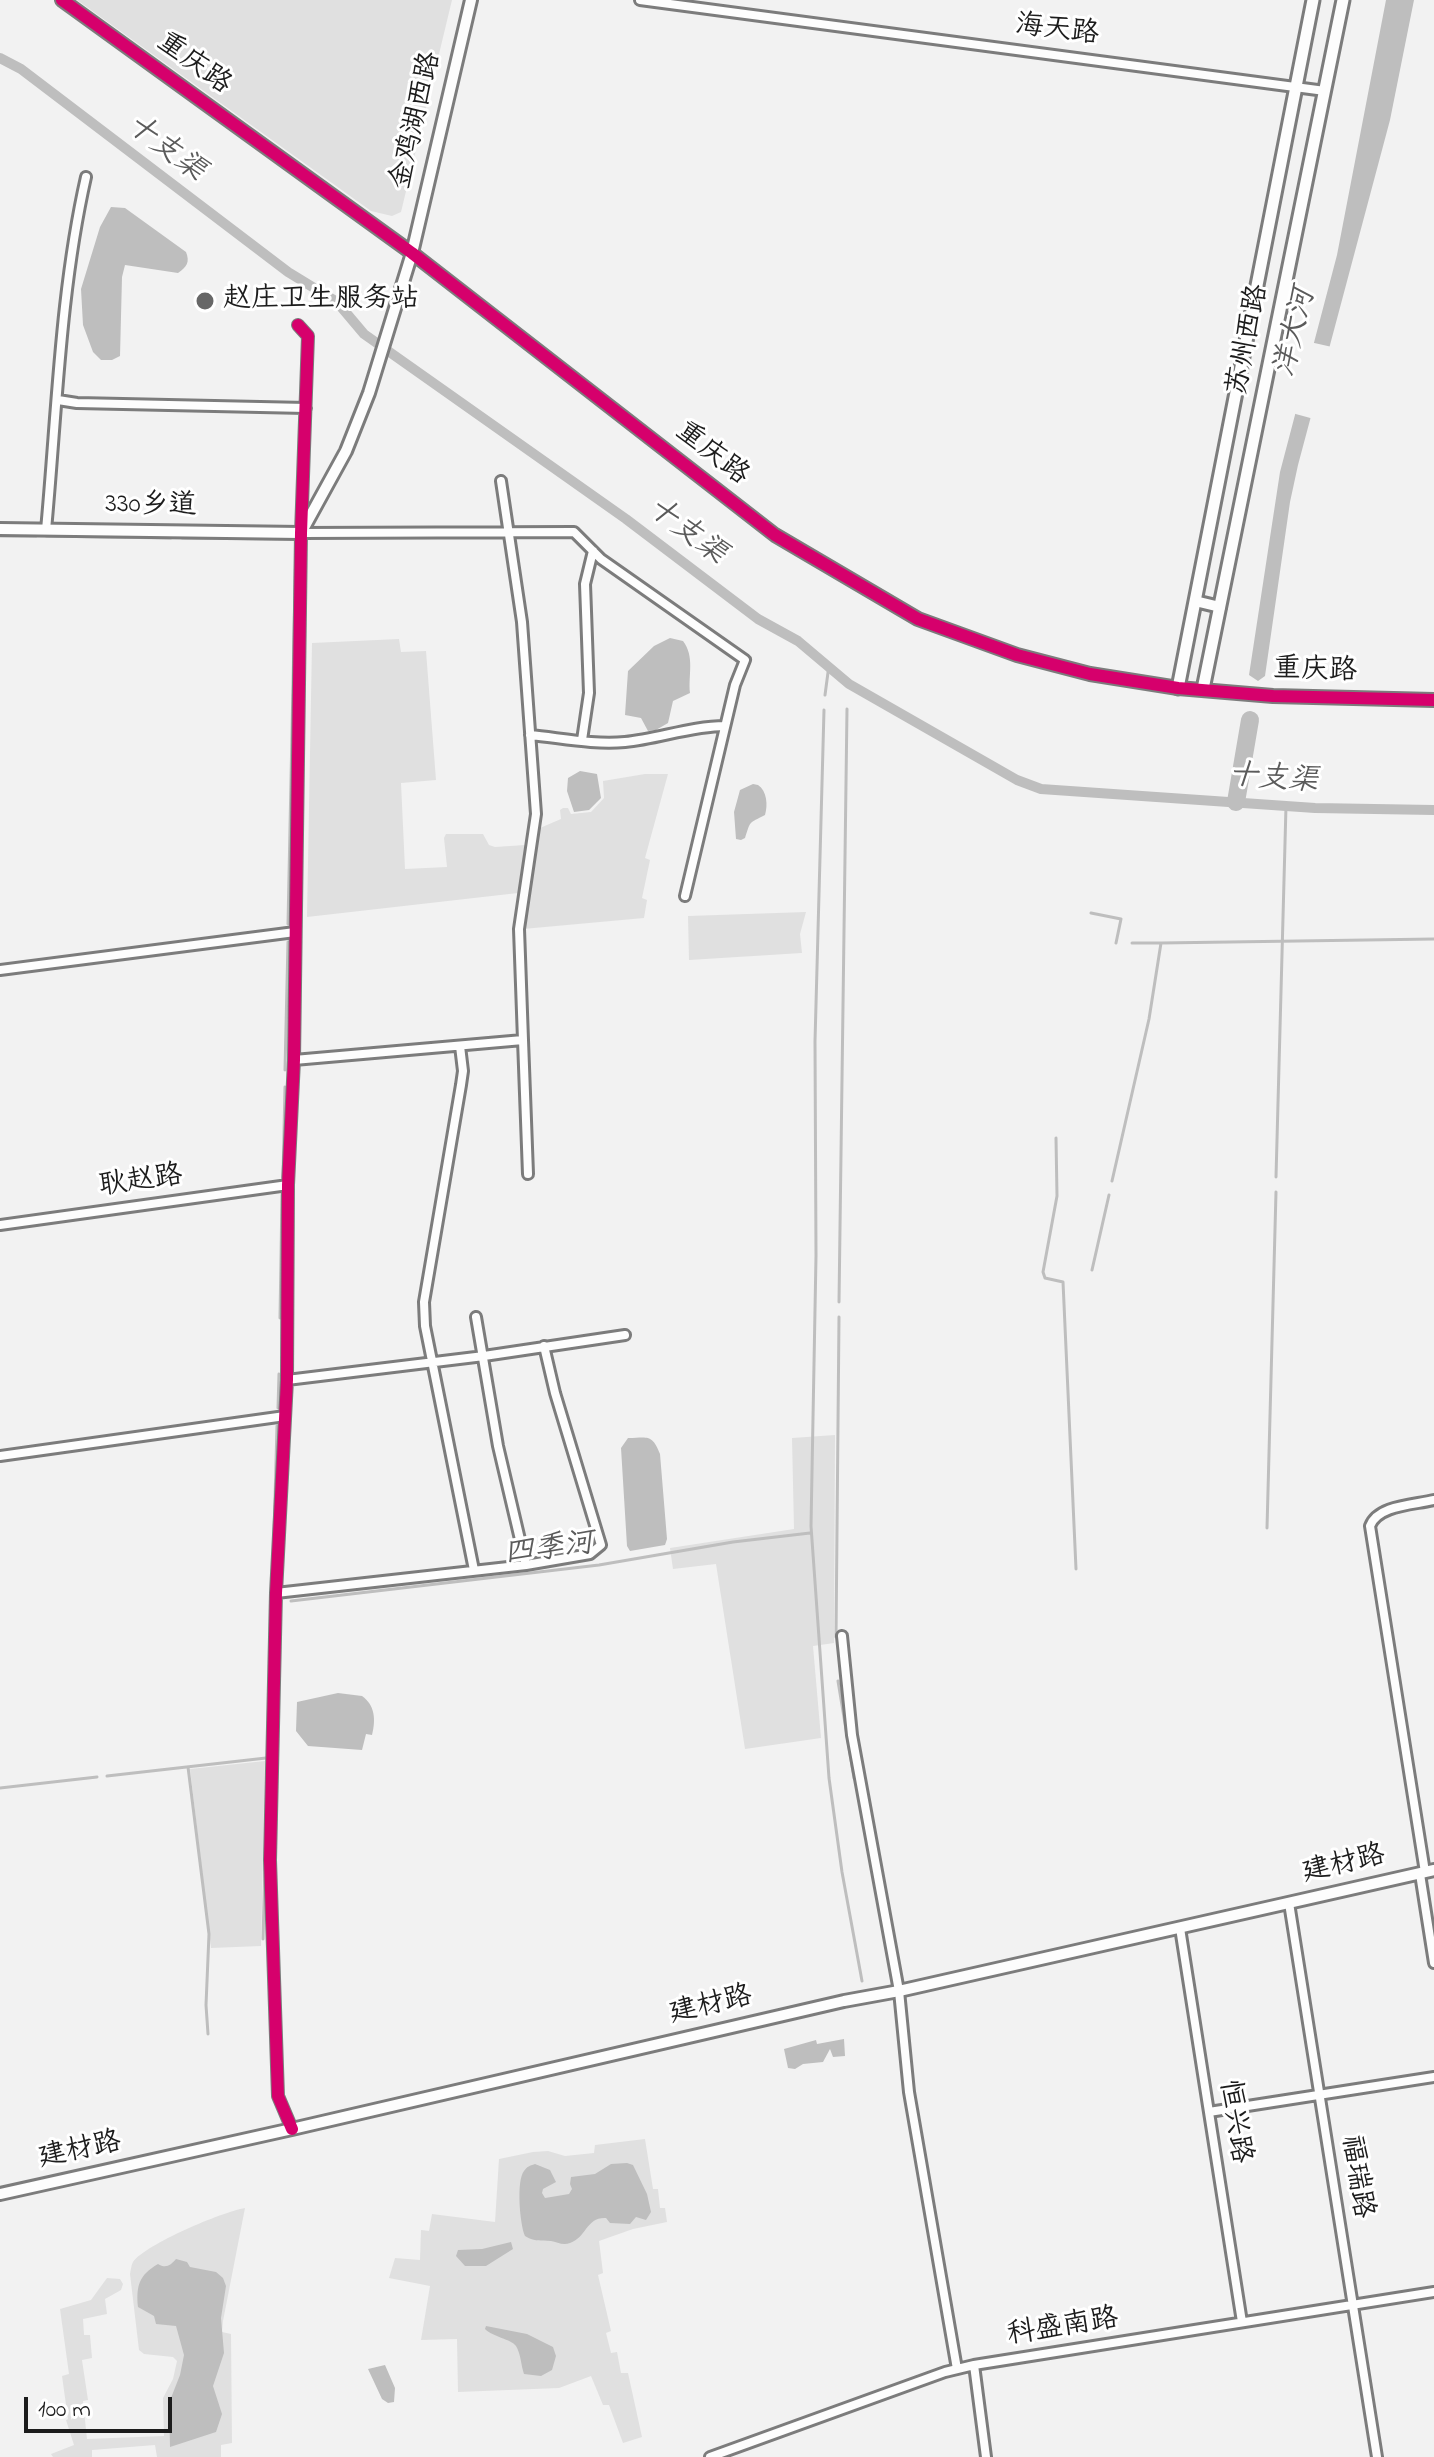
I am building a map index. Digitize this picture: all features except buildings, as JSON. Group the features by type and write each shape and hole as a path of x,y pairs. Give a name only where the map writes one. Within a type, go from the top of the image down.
{"main road":[{"name":"苏州西路","path":"1178,688 1313,0"},
{"name":"苏州西路","path":"1203,689 1343,0"}],"street":[{"name":"重庆路","path":"62,0 412,253 775,535 918,619 1017,655 1090,674 1178,688 1273,696 1434,700"},
{"name":"金鸡湖西路","path":"301,533 346,451 369,393 412,253 471,0"},
{"name":"海天路","path":"640,0 1325,91"},
{"path":"46,530 65,301 74,230 86,177"},
{"path":"292,2129 278,2096 270,1860 276,1593 287,1380 301,533 308,336 298,325"},
{"path":"58,400 306,408"},
{"path":"501,481 522,622 536,814 519,929 528,1174"},
{"name":"330乡道","path":"0,529 301,533"},
{"path":"301,533 574,532 593,551 745,660 735,685 685,896"},
{"path":"582,740 589,693 585,584 593,551"},
{"path":"1195,601 1220,607"},
{"path":"530,735 624,742 725,726"},
{"path":"0,970 295,932"},
{"path":"294,1060 523,1040"},
{"path":"460,1046 463,1071 424,1293 425,1326 474,1570"},
{"name":"耿赵路","path":"0,1225 288,1185"},
{"path":"476,1317 498,1446 526,1565"},
{"path":"287,1380 625,1335"},
{"path":"276,1593 526,1565 590,1554 601,1545 544,1346"},
{"path":"0,1456 285,1416"},
{"path":"1434,1500 1381,1512 1370,1526 1426,1872 1434,1963"},
{"path":"842,1636 852,1735 899,1991 909,2092 957,2369"},
{"name":"建材路","path":"0,2194 1426,1872"},
{"name":"福瑞路","path":"1289,1903 1377,2457"},
{"name":"恒兴路","path":"1180,1928 1242,2322"},
{"path":"1209,2112 1434,2077"},
{"name":"科盛南路","path":"710,2457 974,2365 1434,2292"},
{"path":"974,2365 986,2457"}],"shaded area":[{"path":"77,0 452,0 401,212 392,216 371,211"},
{"path":"1386,0 1414,0 1390,120 1298,465 1265,676 1258,681 1249,675 1280,472 1337,255"},
{"path":"111,207 125,208 186,252 188,261 178,273 125,265 120,356 101,360 93,352 83,325 81,289 100,227"},
{"path":"670,638 683,641 687,647 690,693 673,701 668,723 648,731 641,718 625,715 628,671 654,646"},
{"path":"399,639 401,652 426,651 436,780 401,783 405,869 447,867 446,834 483,834 489,845 495,847 525,845 518,893 307,917 312,643"},
{"path":"580,771 597,774 601,798 589,810 574,812 567,791 568,778"},
{"path":"645,774 668,774 645,858 650,860 642,898 647,900 644,918 523,929 535,836 540,828 561,819 560,810 563,808 568,808 571,814 591,812 604,798 603,781"},
{"path":"758,785 765,794 765,815 751,823 745,838 736,839 734,812 740,790"},
{"path":"806,912 800,934 802,953 689,960 688,916"},
{"path":"835,1435 834,1643 813,1646 821,1738 745,1749 716,1564 673,1569 670,1548 794,1529 792,1438"},
{"path":"628,1438 651,1440 660,1454 665,1545 630,1551 627,1546 621,1448"},
{"path":"338,1693 362,1696 372,1708 372,1735 366,1734 362,1750 308,1746 296,1731 297,1702"},
{"path":"265,1761 261,1946 211,1948 190,1769"},
{"path":"844,2039 845,2056 833,2057 830,2049 823,2062 788,2068 784,2049 816,2040 817,2044"},
{"path":"645,2139 653,2189 658,2189 660,2208 665,2208 667,2222 633,2229 599,2241 603,2273 598,2275 611,2331 606,2333 611,2353 617,2352 621,2373 628,2373 642,2437 623,2443 609,2405 603,2405 591,2376 559,2388 458,2392 457,2339 421,2340 430,2286 389,2278 395,2258 420,2260 421,2230 429,2231 432,2214 495,2222 499,2159 548,2151 565,2156 594,2153 595,2145"},
{"path":"535,2164 550,2170 556,2182 543,2189 545,2198 569,2194 571,2177 595,2174 611,2164 633,2165 647,2194 651,2212 646,2220 636,2217 630,2224 599,2219 567,2244 525,2236 519,2193 522,2176 528,2167"},
{"path":"245,2208 222,2332 231,2334 232,2443 221,2445 221,2457 157,2457 155,2445 92,2450 92,2457 53,2457 51,2454 74,2445 66,2420 62,2376 69,2374 60,2309 91,2300 107,2278 120,2279 123,2284 121,2290 105,2299 107,2314 83,2319 84,2335 90,2335 92,2358 82,2360 88,2400 83,2401 87,2439 164,2436 163,2398 173,2379 177,2361 173,2357 144,2354 139,2350 130,2274 133,2262 168,2238"},
{"path":"511,2242 513,2249 486,2266 465,2266 456,2256 458,2250 482,2249"},
{"path":"176,2259 187,2262 190,2267 216,2272 223,2278 226,2286 221,2318 224,2353 213,2386 222,2414 216,2432 170,2447 169,2403 184,2355 176,2326 156,2324 154,2316 138,2307 138,2293 140,2282 147,2272 158,2264 168,2266"},
{"path":"486,2326 527,2334 553,2347 556,2356 552,2370 541,2376 524,2374 516,2346 488,2332"},
{"path":"385,2365 395,2388 394,2402 388,2403 382,2399 368,2369"}],"pier":[{"path":"1310,342 1332,347 1314,419 1292,413"}],"waterway":[{"name":"十支渠","path":"0,58 21,69 288,272 337,302 364,334 626,519 758,619 798,641 849,684 1017,780 1041,789 1315,808 1434,810"},
{"path":"0,536 36,536"},
{"path":"46,536 171,538"},
{"path":"182,538 296,539 288,924"},
{"path":"825,695 829,665"},
{"path":"839,1302 847,709"},
{"path":"824,710 815,1041 816,1256 811,1526 829,1778 862,1981"},
{"name":"洋大河","path":"1236,802 1250,720"},
{"path":"1276,1177 1286,806"},
{"path":"1091,913 1121,919 1116,943"},
{"path":"1161,943 1434,939"},
{"path":"285,1070 288,942"},
{"path":"1112,1181 1149,1019 1161,943 1132,943"},
{"path":"283,1177 285,1087"},
{"path":"1056,1138 1057,1196 1043,1272 1045,1278 1063,1282 1076,1569"},
{"path":"1267,1528 1276,1192"},
{"path":"280,1318 282,1195"},
{"path":"1092,1270 1109,1195"},
{"path":"836,1637 839,1317"},
{"path":"278,1408 279,1374"},
{"path":"263,1939 277,1426"},
{"name":"四季河","path":"291,1601 599,1565 733,1542 810,1533"},
{"path":"838,1681 854,1778"},
{"path":"107,1776 266,1758"},
{"path":"188,1767 209,1934 208,2034"},
{"path":"0,1788 97,1777"}],"cycle path":[{"path":"62,0 412,253 775,535 918,619 1017,655 1090,674 1178,688 1273,696 1434,700"},
{"path":"292,2129 278,2096 270,1860 276,1593 287,1380 301,533 308,336 298,325"}],"place":[{"name":"赵庄卫生服务站","path":"205,301"}]}
